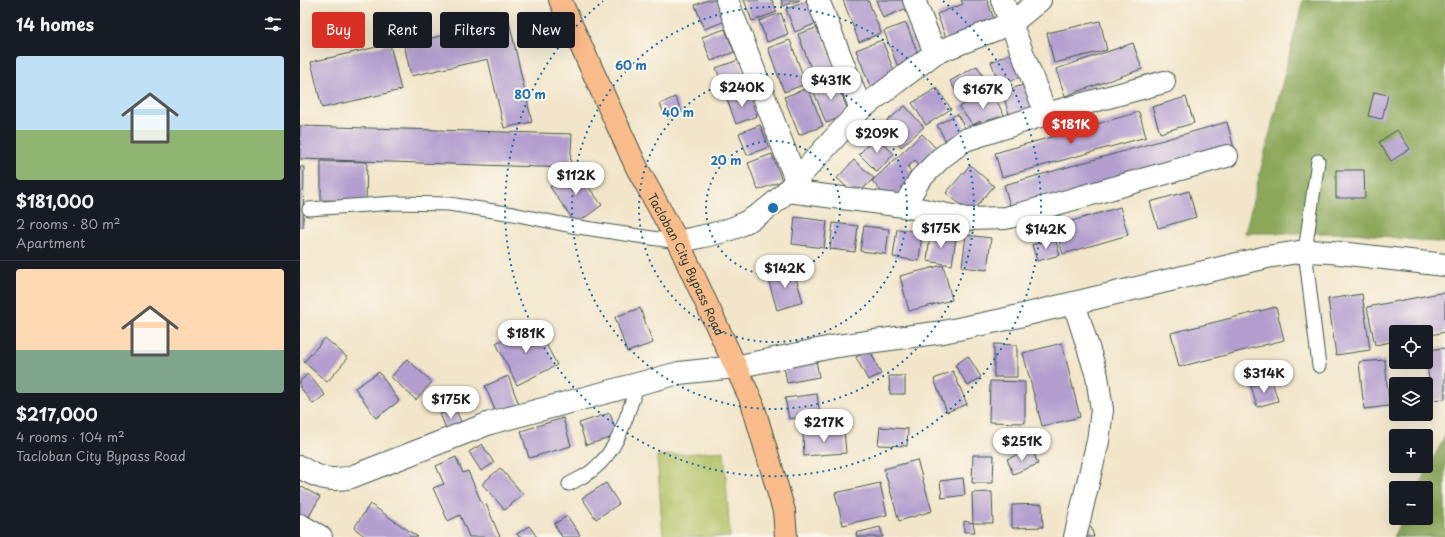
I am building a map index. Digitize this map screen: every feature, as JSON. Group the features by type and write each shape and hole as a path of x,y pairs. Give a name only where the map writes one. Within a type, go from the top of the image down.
{"highway":[{"name":"Tacloban City Bypass Road","path":"560,0 637,168 678,242 752,402 784,511 786,537"}],"street":[{"path":"727,0 792,185"},
{"path":"818,0 861,109"},
{"path":"914,0 935,53"},
{"path":"1002,0 1046,114"},
{"path":"678,242 738,226 767,208 792,185 861,109 935,53 1012,23 1040,0"},
{"path":"904,206 920,179 941,158 965,140 1046,114 1164,82"},
{"path":"792,185 967,219 1006,218 1227,156"},
{"path":"300,467 311,474 338,480 352,477 490,423 679,373 735,367 837,346 942,332 1074,303 1267,257 1305,251 1331,252 1445,265"},
{"path":"1074,303 1097,376 1102,410 1098,441 1075,537"},
{"path":"300,525 321,537"}],"lane":[{"path":"1318,161 1305,251 1319,366"},
{"path":"309,209 395,203 449,204 513,214 572,226 678,242"},
{"path":"569,484 594,470 608,456 619,438 638,384"}],"green space":[{"path":"1303,0 1445,0 1445,243 1354,233 1245,233"},
{"path":"1445,436 1445,537 1393,537 1399,525 1433,525 1433,481 1422,481 1426,473 1433,473 1433,459"},
{"path":"724,451 730,537 663,537 657,456"}],"building":[{"path":"708,0 718,0 726,21 704,29 695,5"},
{"path":"744,0 772,0 777,12 752,21"},
{"path":"781,0 800,0 783,6"},
{"path":"843,0 868,0 881,33 859,42"},
{"path":"876,0 904,0 907,8 883,18"},
{"path":"961,0 987,0 996,25 948,43 937,14 963,4"},
{"path":"808,1 817,23 795,32 786,9"},
{"path":"781,13 788,34 767,42 759,21"},
{"path":"509,21 532,122 504,128 488,59 411,76 405,48 432,48 432,38 440,36 440,48 509,48"},
{"path":"1100,21 1107,50 1054,63 1047,33"},
{"path":"906,23 919,57 897,65 884,31"},
{"path":"819,27 835,69 814,77 798,34"},
{"path":"725,29 734,52 711,61 702,37"},
{"path":"790,40 806,84 784,92 768,48"},
{"path":"882,40 896,76 870,86 856,50"},
{"path":"1133,43 1142,69 1065,96 1056,69"},
{"path":"373,48 391,48 401,90 322,108 311,62"},
{"path":"1012,53 1022,76 1000,86 991,62"},
{"path":"738,60 748,85 726,93 716,68"},
{"path":"977,66 989,87 962,102 950,81"},
{"path":"836,79 849,114 826,123 812,87"},
{"path":"1026,84 1034,109 1010,117 1002,92"},
{"path":"808,88 823,126 799,135 784,97"},
{"path":"937,88 951,109 926,125 912,103"},
{"path":"991,90 1005,117 984,129 980,121 973,125 959,107"},
{"path":"748,91 757,116 736,124 727,99"},
{"path":"1374,92 1388,95 1382,119 1368,116"},
{"path":"675,97 682,112 667,119 660,104"},
{"path":"1186,97 1194,123 1160,133 1152,107"},
{"path":"905,106 924,127 901,147 882,125"},
{"path":"1139,112 1146,137 1002,177 995,153"},
{"path":"957,114 969,135 948,145 937,125"},
{"path":"1227,122 1235,152 1013,216 1004,185"},
{"path":"760,125 769,147 747,155 739,133"},
{"path":"300,126 572,134 570,168 300,159"},
{"path":"1397,130 1410,149 1391,161 1379,142"},
{"path":"922,134 939,151 922,167 915,160 908,167 914,178 890,201 872,181"},
{"path":"876,137 894,154 877,172 859,154"},
{"path":"772,154 782,181 758,190 748,163"},
{"path":"854,160 874,178 856,196 837,178"},
{"path":"321,161 367,162 366,201 321,200"},
{"path":"970,165 994,186 971,213 946,193"},
{"path":"300,167 304,167 303,227 300,227"},
{"path":"575,169 602,205 576,224 550,187"},
{"path":"1336,170 1364,170 1365,198 1336,198"},
{"path":"1189,191 1196,217 1158,228 1150,202"},
{"path":"1120,207 1128,235 1063,254 1055,226"},
{"path":"795,217 827,221 824,248 792,244"},
{"path":"833,223 858,226 855,252 830,249"},
{"path":"864,226 889,229 886,254 860,251"},
{"path":"897,229 922,232 919,261 893,257"},
{"path":"930,234 956,237 952,265 927,261"},
{"path":"966,235 991,238 987,270 962,267"},
{"path":"1055,238 1060,255 1037,261 1032,245"},
{"path":"943,265 952,300 909,311 900,276"},
{"path":"793,268 803,302 777,310 767,275"},
{"path":"1445,292 1445,332 1433,335 1433,325 1389,325 1389,342 1375,345 1367,307"},
{"path":"1362,294 1370,350 1336,355 1328,299"},
{"path":"1276,307 1284,340 1179,367 1171,333"},
{"path":"640,308 653,343 627,352 615,317"},
{"path":"535,323 557,365 517,385 496,343"},
{"path":"325,338 348,358 327,382 304,362"},
{"path":"1062,343 1080,417 1042,426 1023,353"},
{"path":"994,344 1017,345 1017,377 994,377"},
{"path":"1445,348 1445,399 1433,400 1433,377 1429,377 1428,369 1433,369 1433,349"},
{"path":"870,350 881,374 868,380 856,357"},
{"path":"968,356 981,377 968,386 955,365"},
{"path":"407,359 432,382 416,400 391,377"},
{"path":"816,360 819,377 787,383 784,366"},
{"path":"1385,360 1389,406 1364,409 1359,362"},
{"path":"953,371 967,404 947,412 934,379"},
{"path":"379,372 399,401 376,418 355,388"},
{"path":"308,374 325,395 313,404 300,387 300,381"},
{"path":"508,376 520,407 497,415 485,386"},
{"path":"889,376 905,376 905,394 890,394"},
{"path":"990,381 1025,382 1025,423 989,422"},
{"path":"1272,381 1278,401 1257,407 1251,386"},
{"path":"817,394 820,415 789,419 785,398"},
{"path":"455,408 463,426 448,433 440,414"},
{"path":"610,413 617,436 586,445 579,423"},
{"path":"563,418 571,446 529,458 521,431"},
{"path":"880,427 908,429 907,446 878,445"},
{"path":"844,430 846,453 804,456 803,434"},
{"path":"482,444 494,463 481,471 469,452"},
{"path":"1032,449 1038,464 1013,474 1007,459"},
{"path":"973,455 994,455 993,483 972,483"},
{"path":"456,457 463,473 468,471 483,506 486,504 500,537 469,537 460,515 448,521 433,488 444,484 436,466"},
{"path":"917,460 932,511 899,521 884,469"},
{"path":"500,468 523,494 505,510 482,484"},
{"path":"963,478 965,495 942,498 940,481"},
{"path":"606,483 619,504 596,519 582,498"},
{"path":"880,483 887,515 843,525 835,493"},
{"path":"300,486 320,497 307,520 300,516"},
{"path":"992,492 993,523 973,523 972,493"},
{"path":"370,504 418,537 366,537 354,528"},
{"path":"1042,504 1043,527 1012,528 1012,505"},
{"path":"567,516 580,535 576,537 562,537 554,524"},
{"path":"964,521 973,523 975,532 964,532"},
{"path":"529,526 537,537 519,537 517,534"},
{"path":"880,527 883,537 857,537 856,533"},
{"path":"1091,527 1094,537 1081,537 1078,530"}]}
